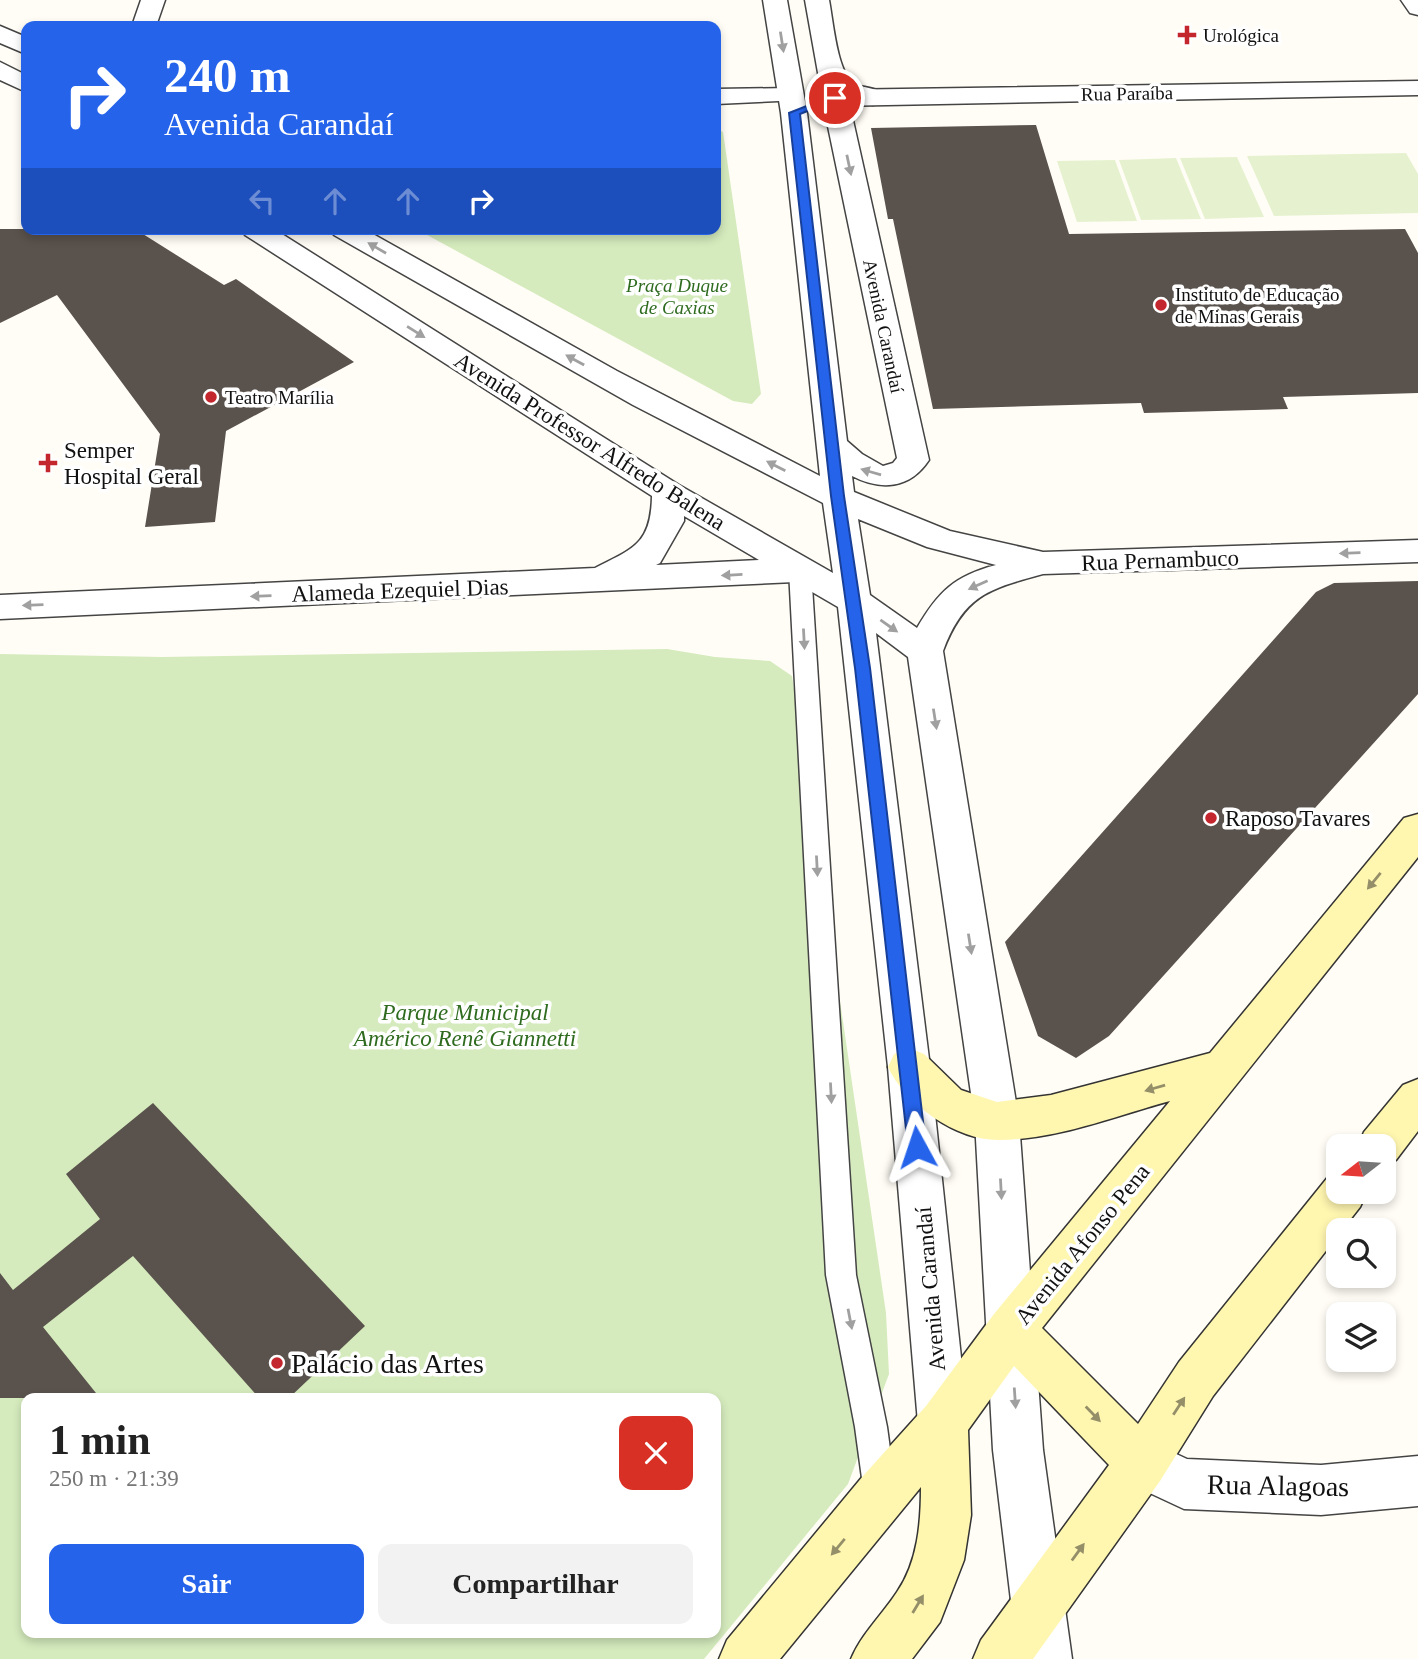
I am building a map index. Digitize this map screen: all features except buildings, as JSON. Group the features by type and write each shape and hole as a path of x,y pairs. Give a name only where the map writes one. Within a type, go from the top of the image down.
{"main road":[{"name":"Avenida Afonso Pena","path":"746,1659 881,1493 943,1423 1011,1330 1418,829"},
{"path":"909,1067 946,1104 974,1116 997,1121 1051,1114 1221,1069"},
{"path":"1390,1134 1418,1098"},
{"path":"1000,1659 1142,1463 1196,1379 1335,1204"},
{"path":"1011,1330 1142,1463"},
{"path":"878,1659 921,1602 940,1551 948,1495 943,1423"}],"street":[{"path":"146,21 153,0"},
{"name":"Avenida Carandaí","path":"775,0 791,97 838,496 854,601 909,1067 943,1423"},
{"name":"Avenida Carandaí","path":"817,0 912,460 907,468 897,474 873,475 850,463 833,445"},
{"path":"1413,0 1418,8"},
{"path":"0,33 21,44"},
{"path":"0,69 21,82"},
{"path":"721,97 791,97 833,87"},
{"name":"Rua Paraíba","path":"833,87 873,97 1418,88"},
{"name":"Avenida Professor Alfredo Balena","path":"264,235 668,492 854,601 925,651"},
{"path":"354,235 509,324 703,430 838,496"},
{"path":"598,581 648,555 668,521 668,492"},
{"name":"Rua Pernambuco","path":"838,496 906,528 985,552 1043,563 1418,551"},
{"path":"1043,563 975,584 953,598 934,623 925,651 997,1121 1018,1450 1045,1659"},
{"name":"Alameda Ezequiel Dias","path":"0,607 800,570"},
{"name":"Rua Alagoas","path":"1142,1463 1184,1484 1321,1490 1418,1481"}],"lane":[{"path":"800,570 841,1275 881,1493"}],"green space":[{"name":"Praça Duque de Caxias","path":"721,131 761,394 752,404 733,401 427,235 721,235"},
{"path":"1406,153 1418,174 1418,213 1274,216 1247,156"},
{"path":"1237,157 1264,217 1205,219 1180,158"},
{"path":"1176,158 1201,219 1141,220 1119,160"},
{"path":"1115,160 1137,221 1077,222 1057,161"},
{"name":"Parque Municipal Américo Renê Giannetti","path":"667,649 715,657 770,661 792,676 886,1313 889,1374 848,1484 704,1659 0,1659 0,654 162,657"}],"place":[{"name":"Urológica","path":"1187,35"},
{"name":"Instituto de Educação de Minas Gerais","path":"1161,305"},
{"name":"Teatro Marília","path":"211,397"},
{"name":"Semper Hospital Geral","path":"48,463"},
{"name":"Raposo Tavares","path":"1211,818"},
{"name":"Palácio das Artes","path":"277,1363"}],"route":[{"path":"835,98 794,113 838,496 856,615 917,1147"}]}
